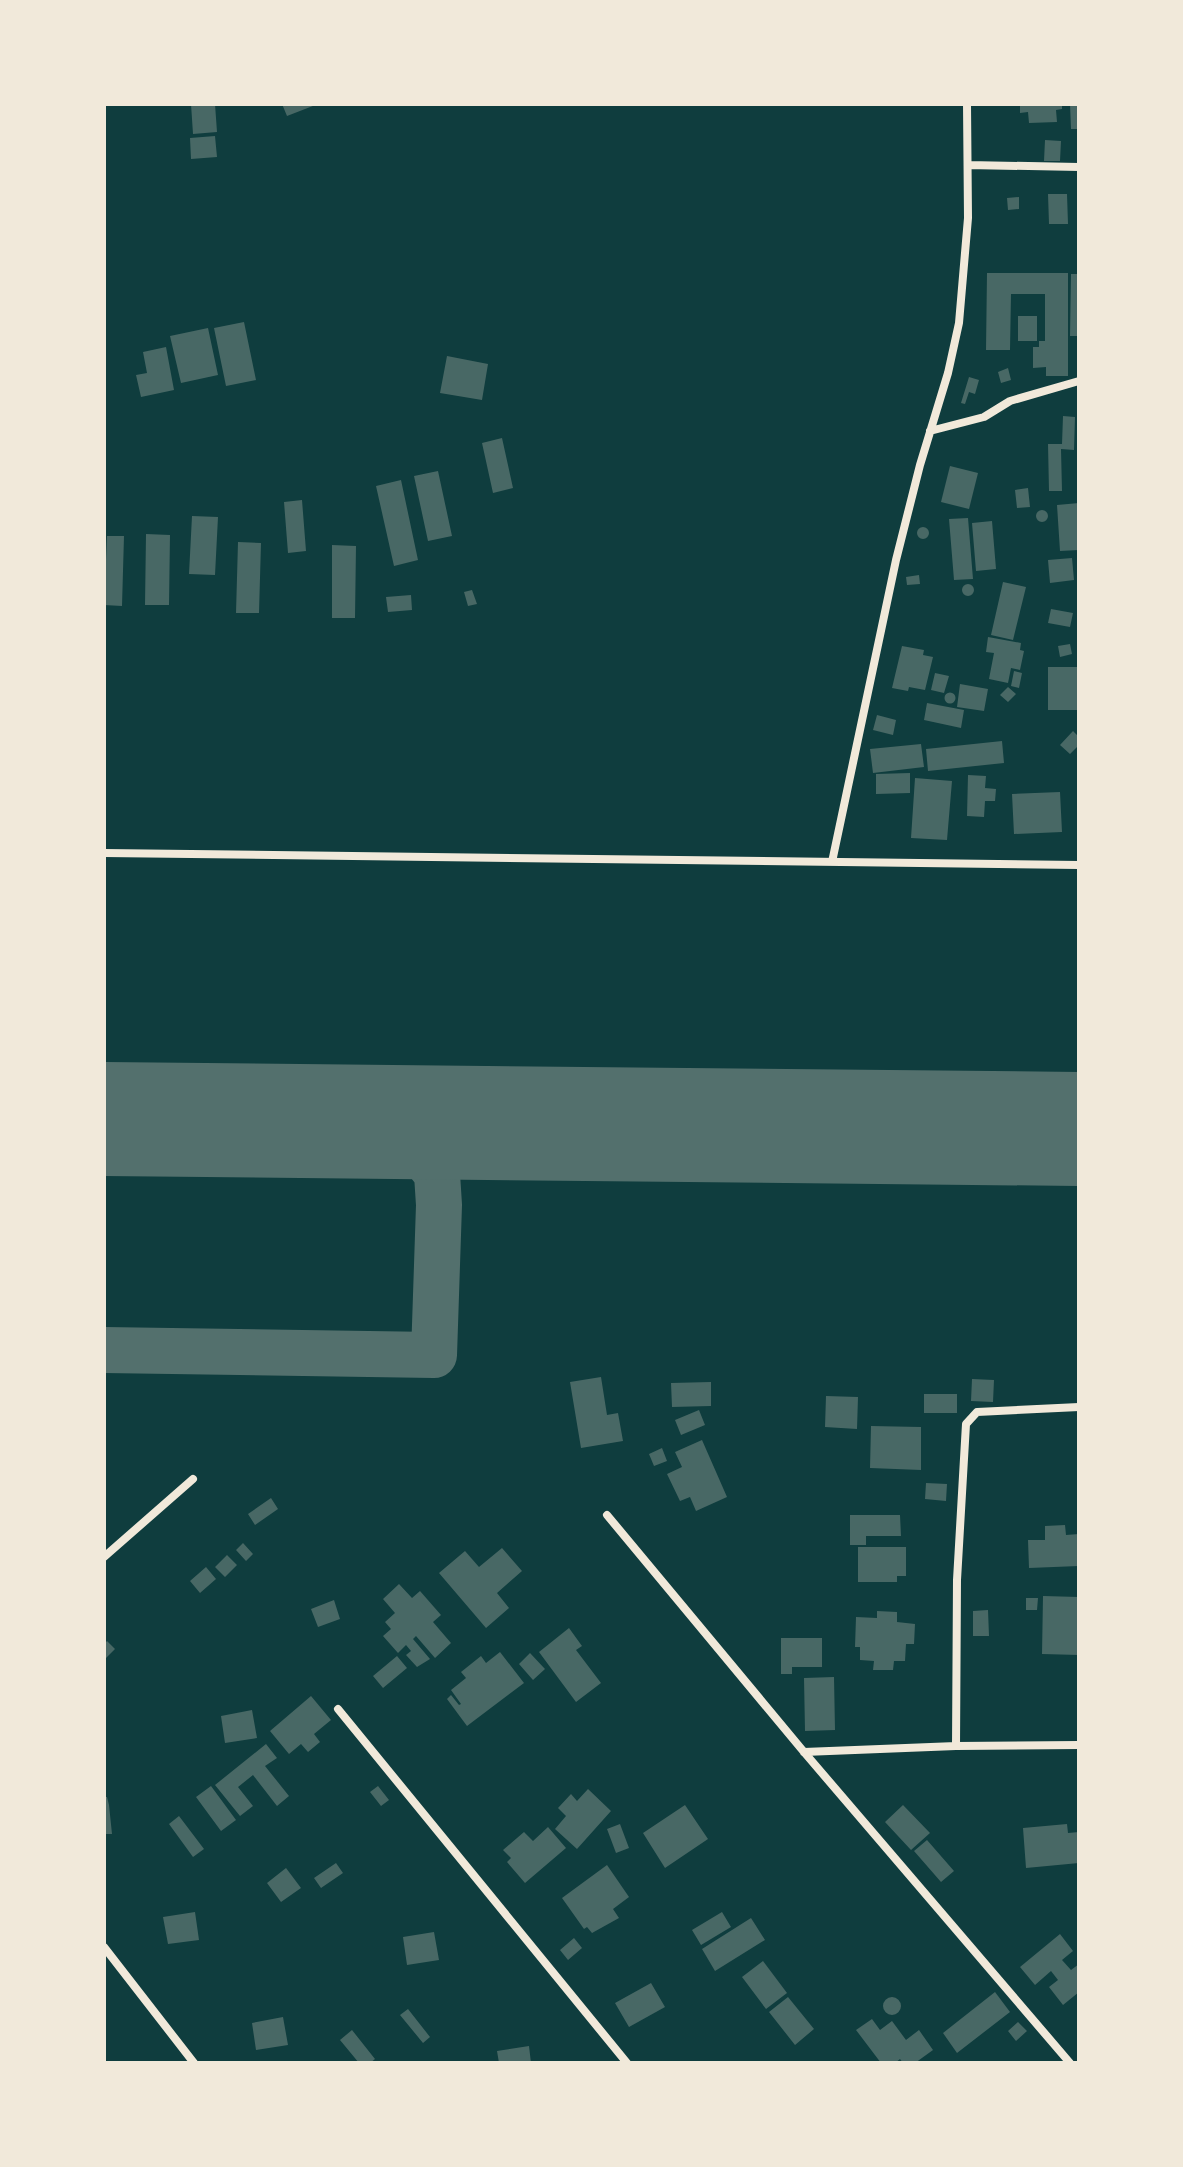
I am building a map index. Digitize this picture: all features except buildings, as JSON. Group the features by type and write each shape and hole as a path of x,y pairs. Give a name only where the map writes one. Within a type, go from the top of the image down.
{"street":[{"path":"832,862 896,560 959,323 968,218 967,104"},
{"path":"968,165 1079,167"},
{"path":"930,431 984,417 1010,401 1079,381"},
{"path":"104,853 1079,865"},
{"path":"956,1746 957,1580 966,1424 977,1412 1079,1407"},
{"path":"104,1557 193,1479"},
{"path":"607,1515 804,1752 1070,2063"},
{"path":"338,1709 627,2063"},
{"path":"804,1752 1079,1745"},
{"path":"104,1947 194,2063"}],"taxiway":[{"path":"104,1350 434,1355 439,1205 437,1174 414,1144"}],"runway":[{"path":"104,1119 1079,1129"}]}
